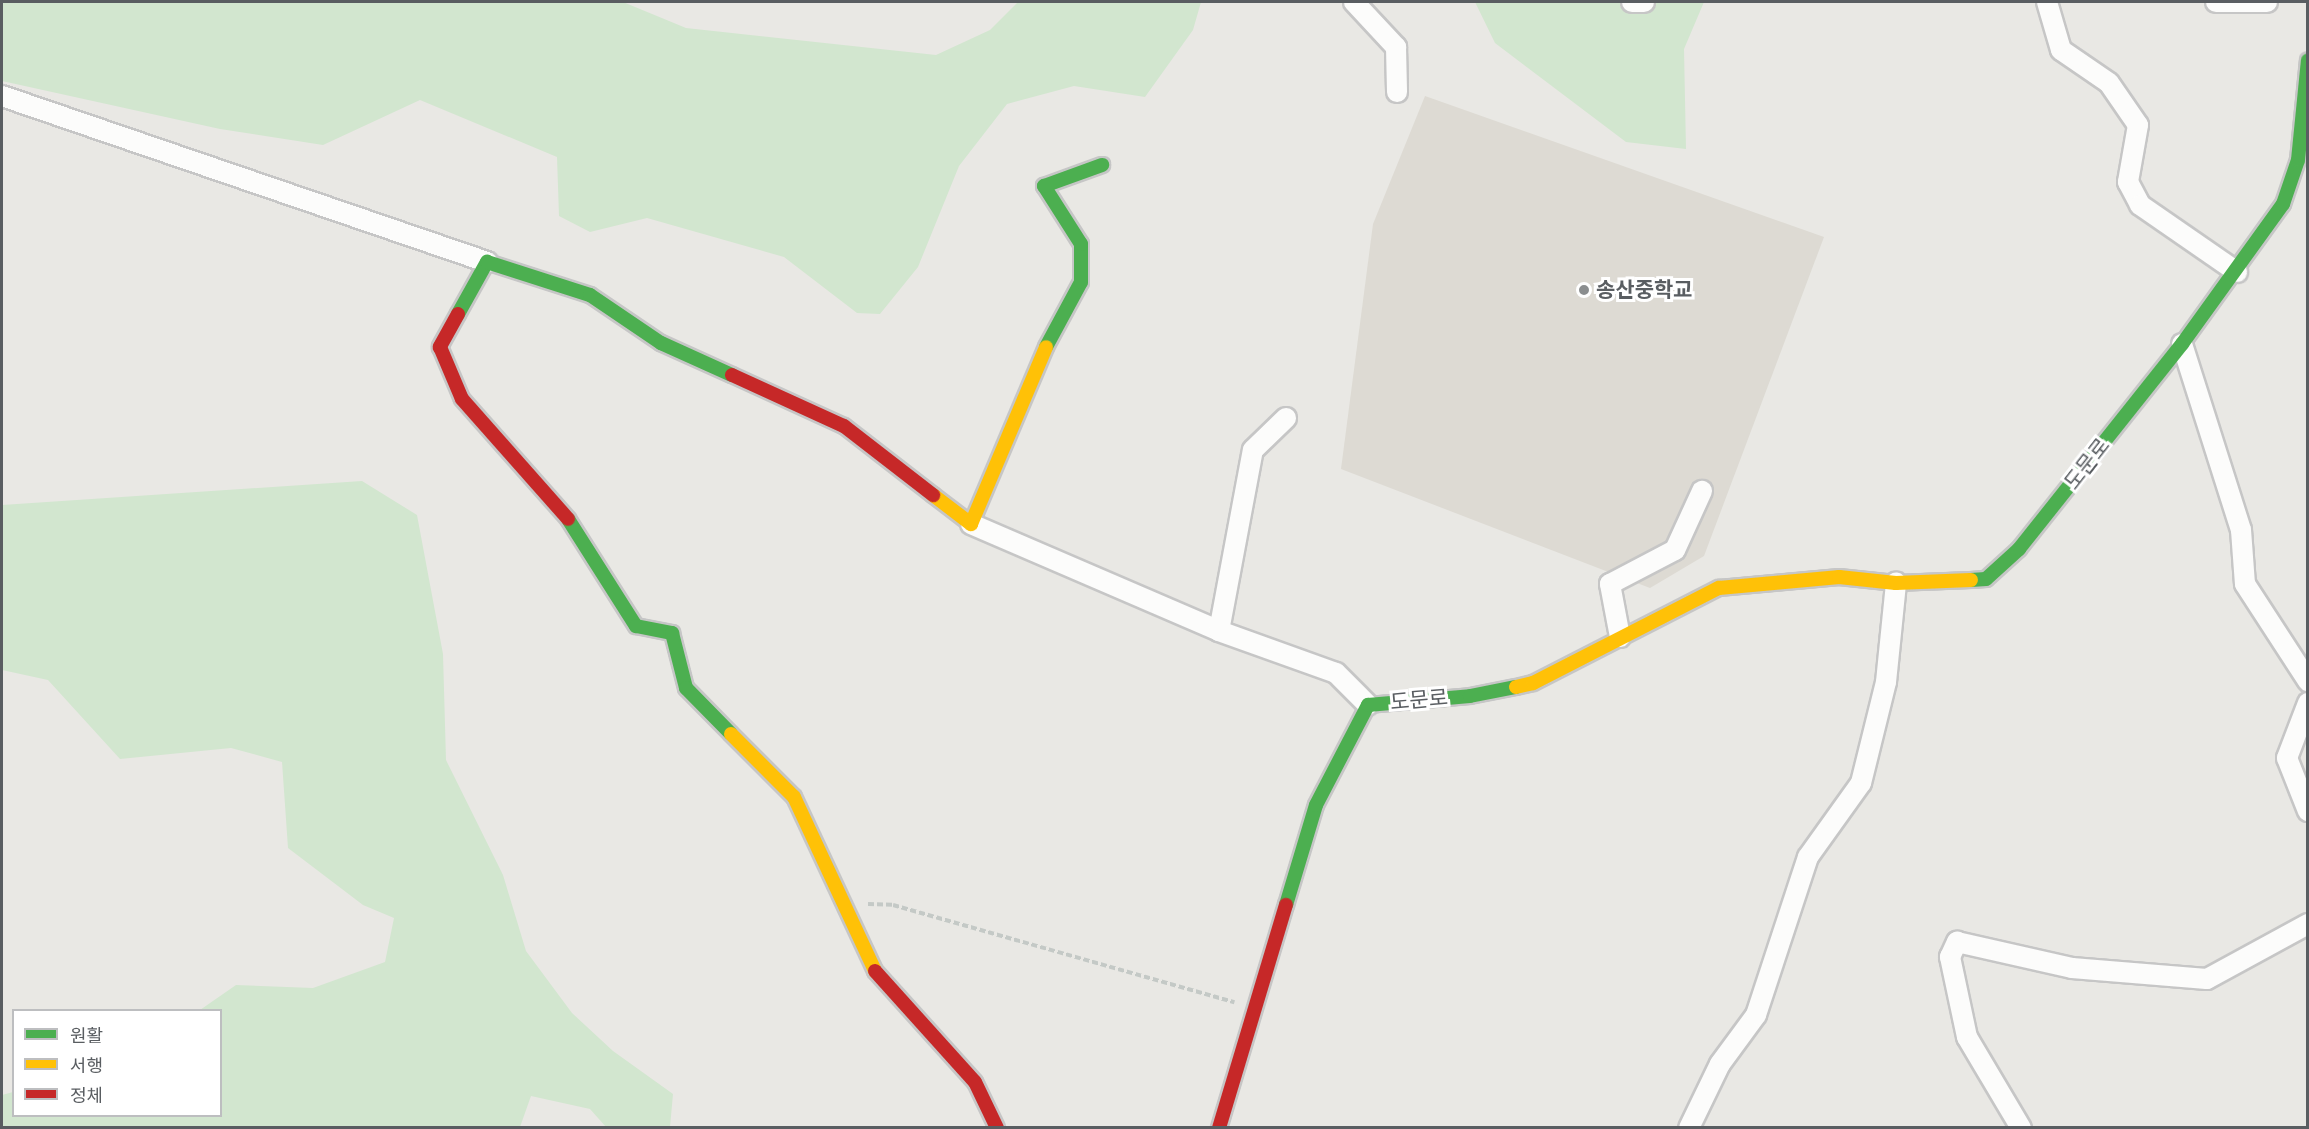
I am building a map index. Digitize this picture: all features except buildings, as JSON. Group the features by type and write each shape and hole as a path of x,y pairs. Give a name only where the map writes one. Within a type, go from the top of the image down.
{"street":[{"path":"1353,2 1396,47 1397,92"},
{"path":"1632,2 1644,2"},
{"path":"2047,2 2061,50 2109,83 2138,125 2128,182 2140,205 2237,272"},
{"path":"2216,2 2267,2"},
{"name":"도문로","path":"1219,1128 1316,805 1368,705 1470,696 1533,683 1719,588 1839,577 1896,583 1986,579 2019,549 2182,344 2237,272 2283,204 2298,160 2307,60"},
{"path":"2,96 590,296 661,343 844,426 971,524 1218,632 1336,673 1368,705"},
{"path":"971,524 1053,330 1081,282 1081,244 1044,186 1102,165"},
{"path":"487,262 440,346 462,399 556,500 636,626 672,633 686,688 794,797 877,975 975,1082 997,1128"},
{"path":"2182,344 2241,530 2245,584 2307,681"},
{"path":"1218,632 1253,450 1286,418"},
{"path":"1620,637 1610,584 1675,550 1702,491"},
{"path":"1689,1128 1720,1064 1756,1015 1808,857 1861,783 1886,682 1896,583"},
{"path":"2307,703 2287,759 2307,811"},
{"path":"2021,1128 1967,1037 1950,957 1957,942 2072,968 2207,979 2307,924"}],"path":[{"path":"843,903 893,906 1255,1008"}],"shaded area":[{"name":"송산중학교","path":"1425,96 1824,237 1704,556 1650,588 1341,469 1373,224"}],"green space":[{"path":"2,2 623,2 686,28 936,55 990,30 1018,2 1201,2 1193,30 1145,97 1074,86 1007,104 959,166 918,267 880,314 857,313 784,257 647,218 590,232 559,216 557,157 420,100 323,145 220,129 2,81"},
{"path":"1475,2 1704,2 1684,49 1686,149 1626,142 1495,43"},
{"path":"362,481 417,515 443,654 446,760 503,875 526,951 572,1013 613,1051 673,1094 670,1127 606,1127 590,1109 531,1096 520,1127 2,1127 2,1095 12,1092 12,1117 222,1117 222,1009 201,1009 236,985 313,988 385,962 394,918 363,905 288,848 282,762 231,748 120,759 48,680 2,670 2,505"}],"traffic: fast":[{"path":"1971,580 1986,579 2019,549 2182,344 2283,204 2298,160 2308,60"},
{"path":"1046,347 1081,282 1081,244 1044,186 1102,165"},
{"path":"458,314 487,262 590,295 661,343 732,375"},
{"path":"568,519 636,626 672,633 686,688 731,734"},
{"path":"1286,905 1316,805 1368,705 1470,696 1516,687"}],"traffic: slow":[{"path":"933,495 971,524 1046,347"},
{"path":"1516,687 1533,683 1719,588 1839,577 1896,583 1971,580"},
{"path":"731,734 794,797 875,971"}],"traffic: jam":[{"path":"458,314 440,347 462,399 568,519"},
{"path":"732,375 844,426 933,495"},
{"path":"1219,1128 1286,905"},
{"path":"875,971 975,1082 997,1128"}],"place":[{"name":"송산중학교","path":"1584,290"}]}
